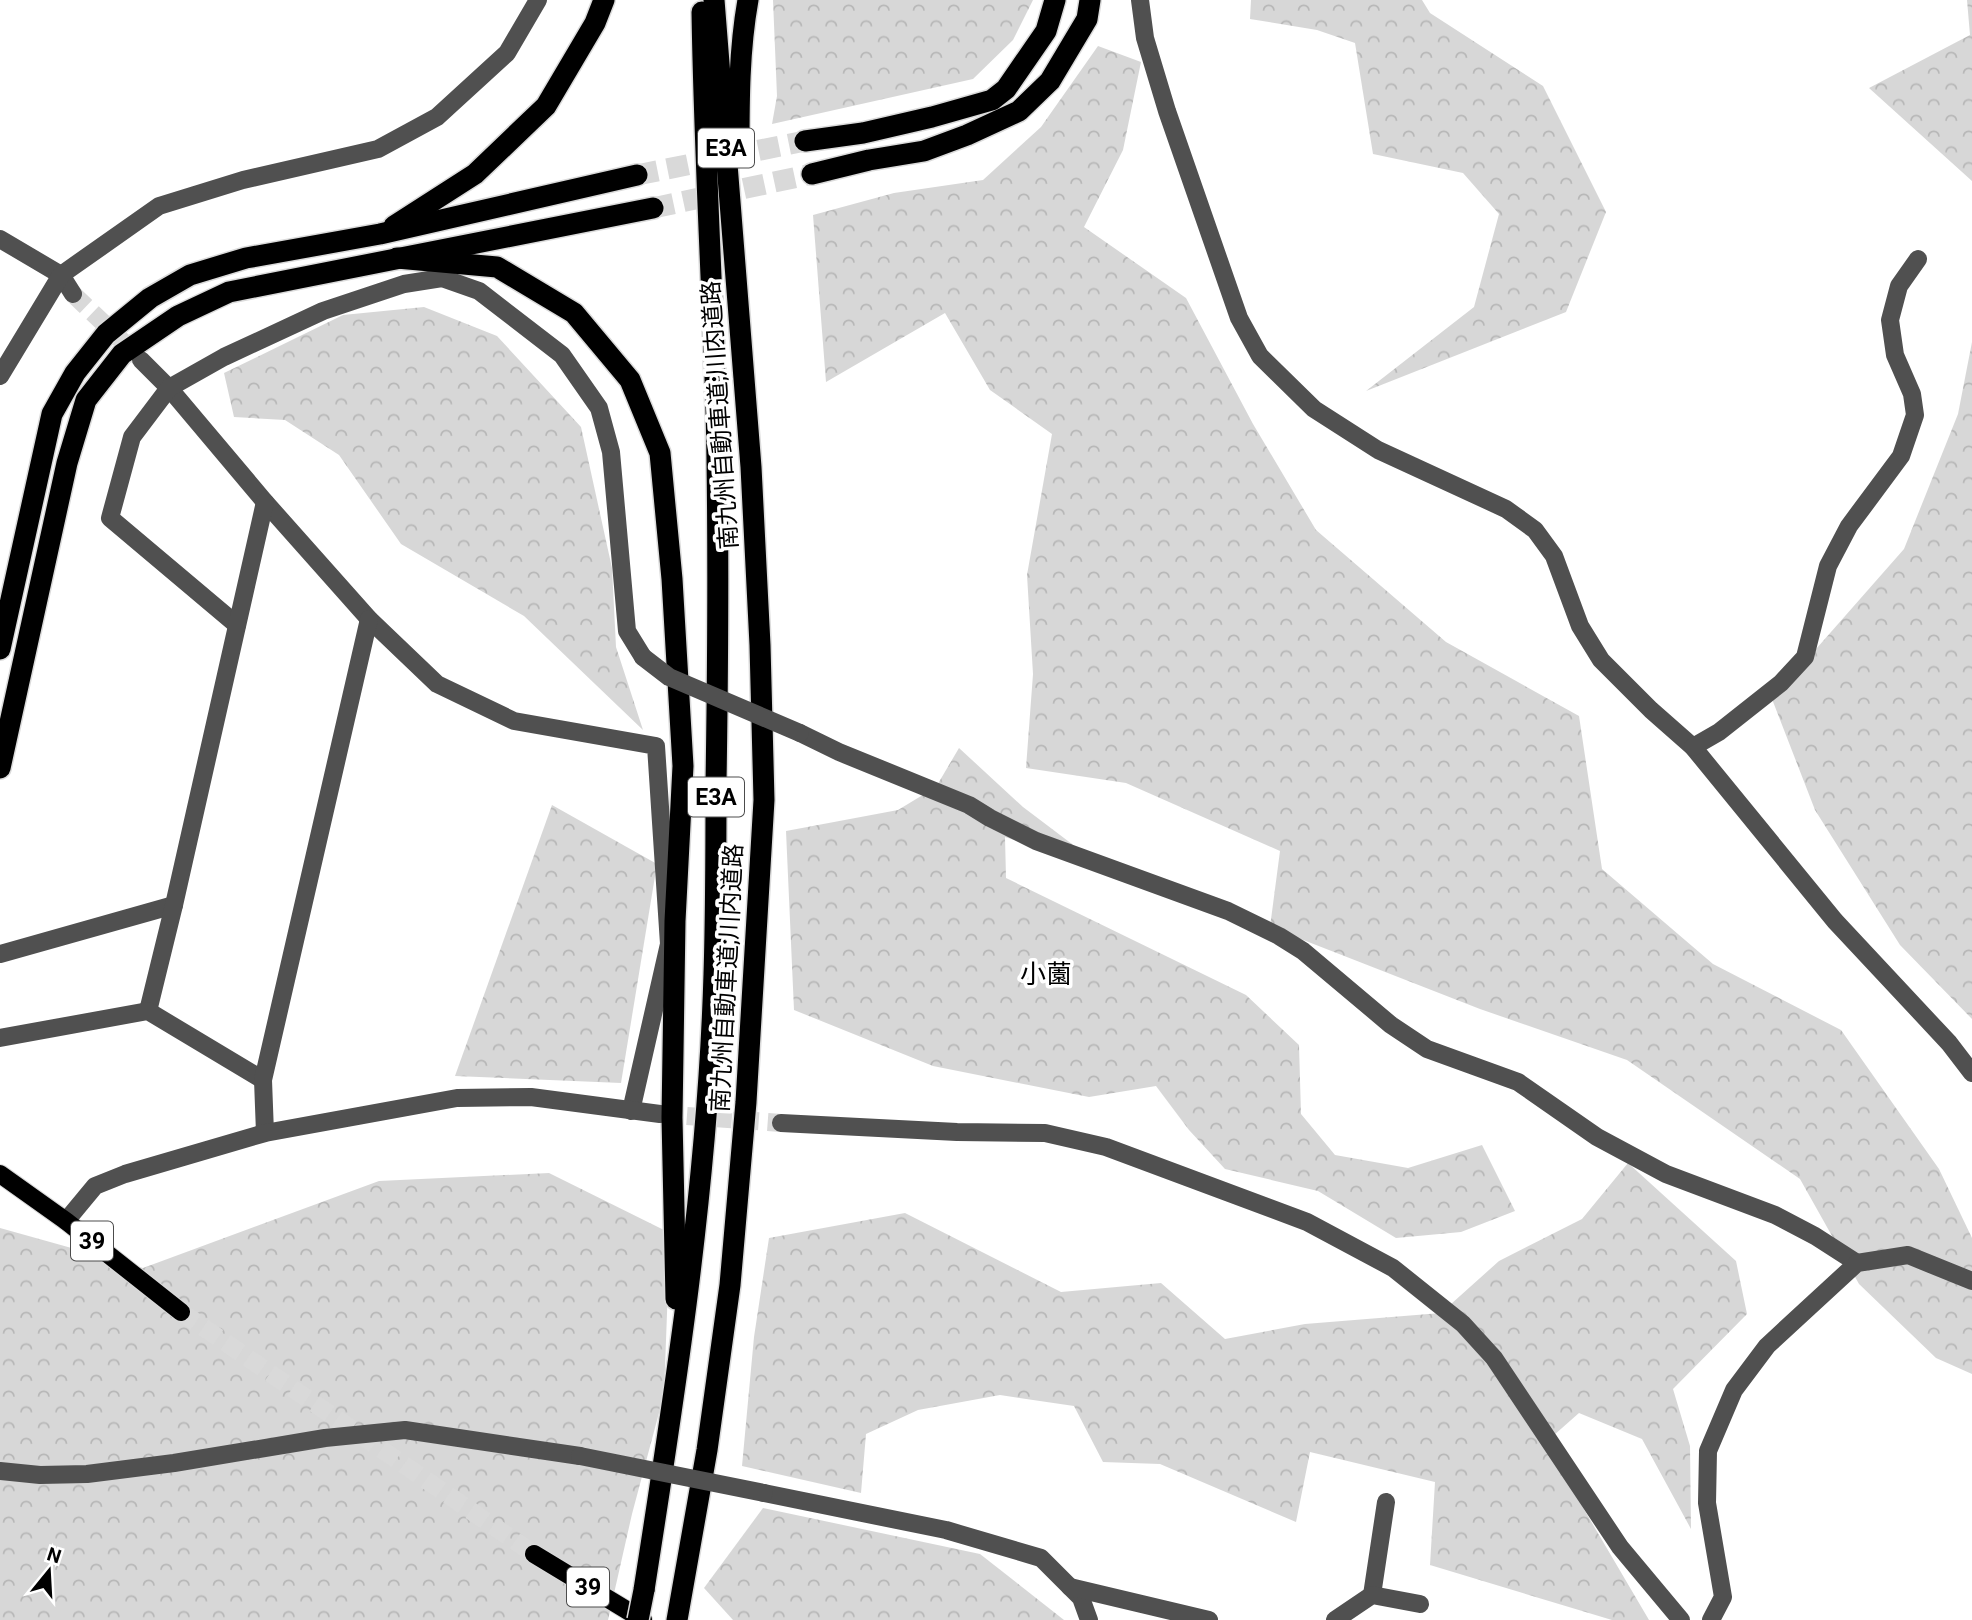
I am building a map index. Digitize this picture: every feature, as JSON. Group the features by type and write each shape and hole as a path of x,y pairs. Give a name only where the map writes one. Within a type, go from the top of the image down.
{"highway":[{"path":"380,234 475,174 546,106 595,23 604,0"},
{"name":"南九州自動車道;川内道路","path":"641,1620 690,1280 706,1110 714,975 718,656 716,409 702,0"},
{"name":"南九州自動車道;川内道路","path":"679,1611 718,1379 730,1285 745,1114 764,800 750,453 714,0"},
{"path":"748,0 743,26 738,94 739,172 759,426 758,604"},
{"path":"805,141 863,133 992,100 1006,89 1046,30 1055,0"},
{"path":"812,174 869,160 924,151 967,135 1018,111 1050,81 1087,19 1090,0"},
{"path":"0,649 52,414 75,373 106,334 150,298 190,275 246,258 380,234 637,175"},
{"path":"0,768 67,463 86,400 122,354 178,316 229,292 653,208"},
{"path":"397,258 497,267 574,313 630,380 660,453 672,579 683,766 671,1118 678,1372"}],"main road":[{"name":"39","path":"0,1174 66,1221 181,1312"},
{"name":"39","path":"534,1554 641,1620"}],"street":[{"path":"0,376 61,275 159,206 243,180 378,149 437,117 507,53 538,0"},
{"path":"1140,0 1145,37 1167,111 1239,318 1260,356 1314,409 1378,450 1506,509 1535,530 1553,556 1580,626 1601,660 1693,747 1835,921 1949,1043 1972,1073"},
{"path":"0,239 61,275 73,294"},
{"path":"1693,747 1719,732 1781,683 1805,657 1828,566 1849,526 1901,456 1915,415 1912,394 1895,355 1890,320 1899,286 1918,259"},
{"path":"237,625 110,518 132,437 169,388 225,357 323,311 404,284 443,278 479,291 562,355 599,408 611,452 627,631 643,657 669,677 838,752 969,805 1036,841 1228,911 1279,936 1303,951 1391,1025 1427,1049 1518,1082 1597,1137 1666,1174 1775,1215 1857,1263"},
{"path":"141,360 169,388 369,619 437,684 514,721 656,746 669,944 631,1111"},
{"path":"148,1011 265,502"},
{"path":"265,1133 263,1080 369,619"},
{"path":"0,954 174,905"},
{"path":"0,1038 148,1011 263,1080"},
{"path":"66,1221 95,1186 125,1174 265,1133 457,1098 531,1097 660,1114"},
{"path":"781,1124 1045,1133 1105,1147 1307,1222 1393,1268 1463,1324 1494,1358 1620,1547 1681,1620"},
{"path":"1711,1620 1723,1597 1707,1503 1708,1451 1734,1390 1768,1346 1857,1263 1908,1255 1972,1281"},
{"path":"0,1471 40,1475 87,1474 174,1463 325,1438 405,1430 580,1456 946,1530 1041,1558 1080,1598 1089,1620"},
{"path":"1372,1595 1385,1502"},
{"path":"1070,1587 1209,1620"},
{"path":"1335,1620 1372,1595 1420,1604"}],"green space":[{"path":"773,0 1033,0 1013,40 973,79 772,124 777,96"},
{"path":"1251,0 1422,0 1430,13 1543,86 1606,212 1566,312 1366,391 1474,307 1499,214 1463,173 1373,154 1355,43 1317,30 1250,19"},
{"path":"1967,0 1972,0 1972,181 1869,88 1970,35"},
{"path":"1098,46 1141,62 1123,150 1084,227 1186,298 1253,424 1316,530 1446,642 1579,716 1602,869 1713,964 1841,1030 1939,1169 1972,1238 1972,1374 1936,1358 1859,1284 1800,1179 1627,1060 1480,1009 1270,927 1280,851 1126,783 1026,768 1033,674 1027,575 1052,434 990,390 945,313 826,382 813,215 894,193 983,180 1041,127"},
{"path":"424,307 497,336 581,427 612,568 616,647 643,730 524,616 401,544 339,455 285,420 234,417 224,373 343,315"},
{"path":"1972,342 1972,1019 1900,945 1815,810 1772,699 1904,549 1958,414"},
{"path":"959,748 1023,807 1105,869 1005,837 1006,878 1246,995 1299,1045 1301,1114 1335,1155 1408,1168 1482,1145 1515,1211 1461,1232 1396,1238 1318,1191 1225,1169 1189,1130 1156,1086 1089,1097 933,1066 794,1010 786,831 898,810 936,787"},
{"path":"552,805 657,864 621,1083 455,1076"},
{"path":"1628,1163 1736,1261 1747,1314 1673,1389 1690,1446 1691,1529 1642,1439 1579,1413 1545,1443 1649,1620 1612,1620 1430,1565 1435,1482 1310,1452 1296,1522 1160,1464 1103,1462 1074,1406 1000,1395 918,1410 866,1434 861,1493 742,1466 754,1337 769,1238 905,1213 1061,1292 1161,1283 1225,1339 1305,1324 1441,1313 1499,1261 1582,1219"},
{"path":"549,1173 670,1233 664,1394 632,1514 608,1620 0,1620 0,1228 143,1268 379,1181"},
{"path":"763,1508 980,1554 1064,1620 733,1620 704,1588"}],"tunnel":[{"path":"637,175 805,141"},
{"path":"653,208 812,174"},
{"path":"73,294 139,357"},
{"path":"660,1114 781,1123"},
{"path":"181,1312 534,1554"}],"district":[{"name":"小薗","path":"1046,974"}]}
